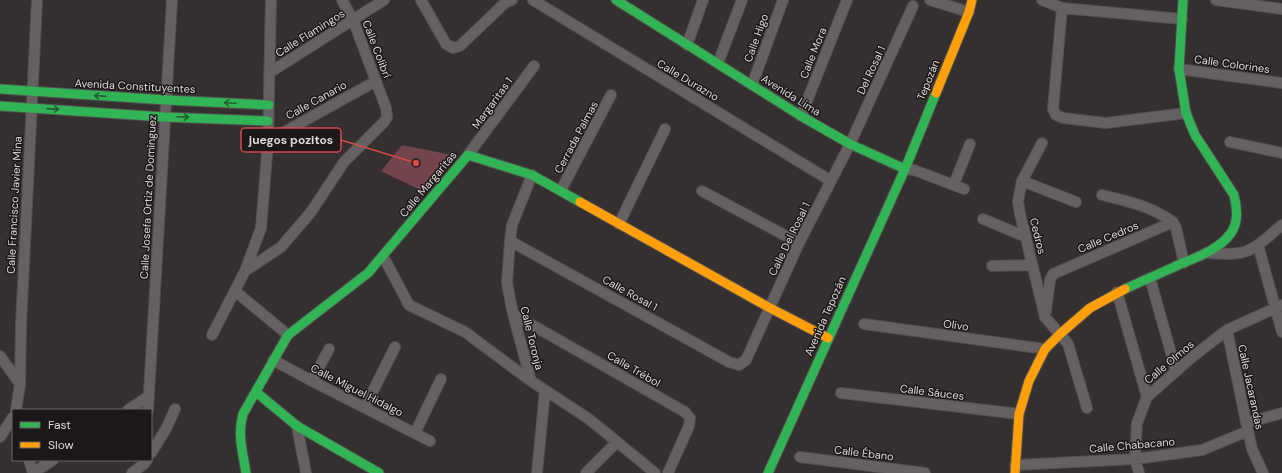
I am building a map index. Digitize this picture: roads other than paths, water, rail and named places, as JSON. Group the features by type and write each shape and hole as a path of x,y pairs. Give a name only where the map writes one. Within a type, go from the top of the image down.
{"street":[{"name":"Calle Francisco Javier Mina","path":"16,409 20,384 21,324 37,0"},
{"name":"Calle Josefa Ortiz de Domínguez","path":"148,409 172,0"},
{"path":"212,335 245,271 261,228 268,141 271,0"},
{"name":"Calle Colibrí","path":"245,271 281,247 311,212 344,162 384,122 387,116 386,108 353,20 342,0"},
{"name":"Calle Flamingos","path":"269,73 384,0"},
{"path":"421,0 446,44 453,48 460,46 508,1"},
{"name":"Calle Durazno","path":"533,0 831,181"},
{"name":"Avenida Lima","path":"616,0 801,116 850,144 905,169 914,170 964,189"},
{"path":"686,44 703,0"},
{"path":"718,63 742,0"},
{"name":"Calle Higo","path":"752,85 783,0"},
{"name":"Calle Mora","path":"801,116 847,0"},
{"path":"930,0 969,12"},
{"name":"Tepozán","path":"905,169 969,12 972,0"},
{"path":"1042,0 1062,8 1182,19"},
{"path":"1015,469 1019,414 1029,381 1046,349 1060,334 1090,308 1117,292 1206,253 1220,244 1231,233 1236,220 1237,206 1234,195 1195,135 1186,113 1179,69 1183,0"},
{"path":"1216,0 1282,9"},
{"name":"Del Rosal 1","path":"850,144 913,6"},
{"path":"1062,8 1053,108 1056,115 1063,118 1106,123 1186,113"},
{"name":"Margaritas 1","path":"468,155 534,66"},
{"name":"Calle Colorines","path":"1179,69 1282,83"},
{"name":"Calle Canario","path":"268,141 376,81"},
{"name":"Avenida Constituyentes","path":"0,89 269,105"},
{"name":"Cerrada Palmas","path":"561,190 611,95"},
{"path":"0,106 165,117 268,121"},
{"path":"619,224 665,128"},
{"path":"1230,142 1282,153"},
{"name":"Cedros","path":"1042,143 1022,181 1018,201 1046,317 1068,344 1087,408"},
{"name":"Calle Del Rosal 1","path":"738,365 746,360 799,243 850,144"},
{"path":"954,184 970,144"},
{"name":"Calle Margaritas","path":"246,473 240,435 240,423 243,414 288,335 368,274 468,155 532,175 770,308 828,338"},
{"name":"Avenida Tepozán","path":"768,473 905,169"},
{"name":"Calle Toronja","path":"532,175 512,226 507,283 513,314 531,381 589,419 655,473"},
{"path":"1022,181 1076,202"},
{"path":"702,191 799,243"},
{"path":"1102,195 1146,206 1162,214 1173,222 1176,228 1184,263"},
{"path":"982,219 1026,237"},
{"name":"Calle Cedros","path":"1046,317 1050,280 1053,274 1173,222"},
{"path":"1206,253 1234,254 1247,251 1258,245 1282,226"},
{"name":"Calle Rosal 1","path":"510,241 729,362 738,365"},
{"path":"1258,245 1279,307 1282,332"},
{"path":"382,256 409,305 465,332 531,381"},
{"path":"992,266 1032,264"},
{"path":"1150,278 1176,371"},
{"path":"235,291 288,335"},
{"path":"1117,292 1147,397"},
{"name":"Calle Olmos","path":"1139,473 1135,459 1137,423 1147,397 1176,371 1227,330 1279,307"},
{"name":"Calle Trébol","path":"513,314 685,412 690,418 689,426 668,473"},
{"name":"Olivo","path":"864,324 1046,349"},
{"name":"Calle Jacarandas","path":"1227,330 1252,449 1263,473"},
{"path":"365,407 395,347"},
{"path":"312,381 329,348"},
{"path":"0,356 20,384"},
{"name":"Calle Miguel Hidalgo","path":"274,360 430,441"},
{"path":"415,433 441,379"},
{"path":"537,473 545,390"},
{"path":"256,392 297,426 364,469 378,473"},
{"name":"Calle Sáuces","path":"841,393 1019,414"},
{"path":"130,409 149,396"},
{"path":"152,451 175,409"},
{"name":"Calle Chabacano","path":"1015,469 1135,459 1202,450 1247,427 1282,413"},
{"path":"0,436 12,418"},
{"path":"297,426 306,473"},
{"path":"586,472 617,442"},
{"name":"Calle Ébano","path":"800,457 925,473"},
{"path":"29,461 33,473 51,461"},
{"path":"132,473 145,461"}],"place":[{"name":"juegos pozitos","path":"416,163"}]}
